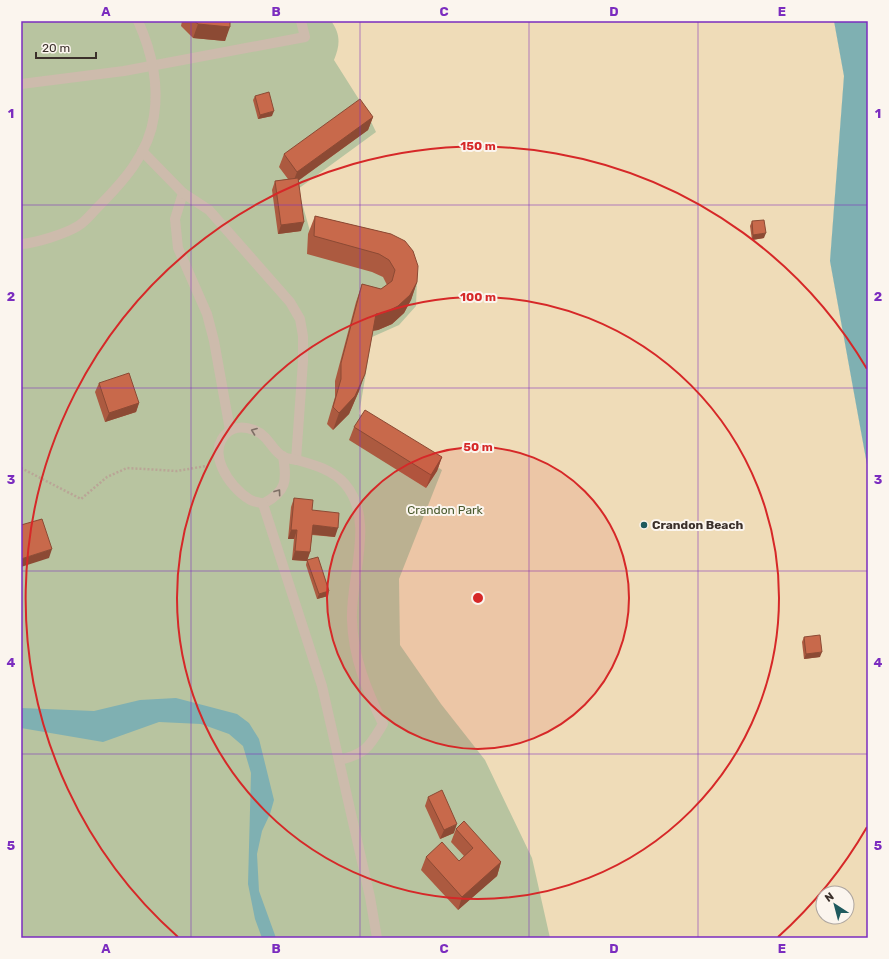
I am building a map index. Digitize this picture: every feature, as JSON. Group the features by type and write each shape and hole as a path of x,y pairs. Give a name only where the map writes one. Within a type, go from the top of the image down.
{"lane":[{"path":"21,244 32,244 79,226 117,188 132,169 142,151 150,134 154,115 152,66 147,41 138,21"},
{"path":"21,84 124,71 305,37 302,21"},
{"path":"142,151 183,193 209,210 290,302 300,319 303,336 304,361 296,460"},
{"path":"183,193 176,219 178,248 207,314 214,341 230,430"},
{"path":"283,456 286,477 280,491 274,498 264,504 250,500 227,476 220,463 218,445 223,436 230,430 239,427 259,433 265,436 283,456 332,473 345,484 353,497 359,518 360,549 352,619 355,647 369,694 383,724 370,747 354,757 339,760"},
{"path":"264,504 322,686 370,897 377,938"}],"path":[{"path":"21,468 81,499 107,477 127,468 177,471 220,463"}],"green space":[{"name":"Crandon Park","path":"21,21 834,21 844,76 830,261 868,470 868,938 21,938"}],"sand":[{"name":"Crandon Beach","path":"331,21 834,21 844,76 830,261 868,470 868,938 550,938 532,858 485,760 441,704 400,645 399,579 442,470 359,414 372,337 399,325 416,306 417,280 310,231 298,189 376,132 365,109 334,60 338,45 337,31"}],"water":[{"path":"834,21 868,21 868,470 830,261 844,76"},
{"path":"176,698 237,714 249,723 259,739 274,800 270,814 262,831 257,854 259,891 276,938 262,938 255,919 248,884 251,773 243,746 229,734 201,724 159,722 103,742 21,728 21,708 94,711 140,700"}],"building":[{"path":"194,21 230,21 230,27 198,24"},
{"path":"269,92 274,111 260,115 255,96"},
{"path":"360,99 373,117 297,172 284,154"},
{"path":"298,178 304,222 281,225 275,181"},
{"path":"315,216 391,234 405,241 413,251 418,266 417,282 410,295 398,306 384,313 376,314 365,374 355,396 339,413 333,407 341,379 341,363 362,284 381,289 392,281 395,270 389,260 379,254 314,236"},
{"path":"764,220 766,233 753,235 752,221"},
{"path":"129,373 139,403 109,413 99,383"},
{"path":"365,410 442,457 431,475 354,427"},
{"path":"294,498 313,500 312,510 339,513 338,528 313,525 310,552 295,551 297,530 291,530"},
{"path":"42,519 52,549 21,559 21,525"},
{"path":"318,557 329,591 319,594 307,560"},
{"path":"820,635 822,652 806,654 804,637"},
{"path":"442,790 457,824 444,830 428,797"},
{"path":"464,821 501,862 462,897 426,857 442,842 459,861 473,848 456,829"}],"place":[{"name":"Crandon Beach","path":"644,525"}]}
